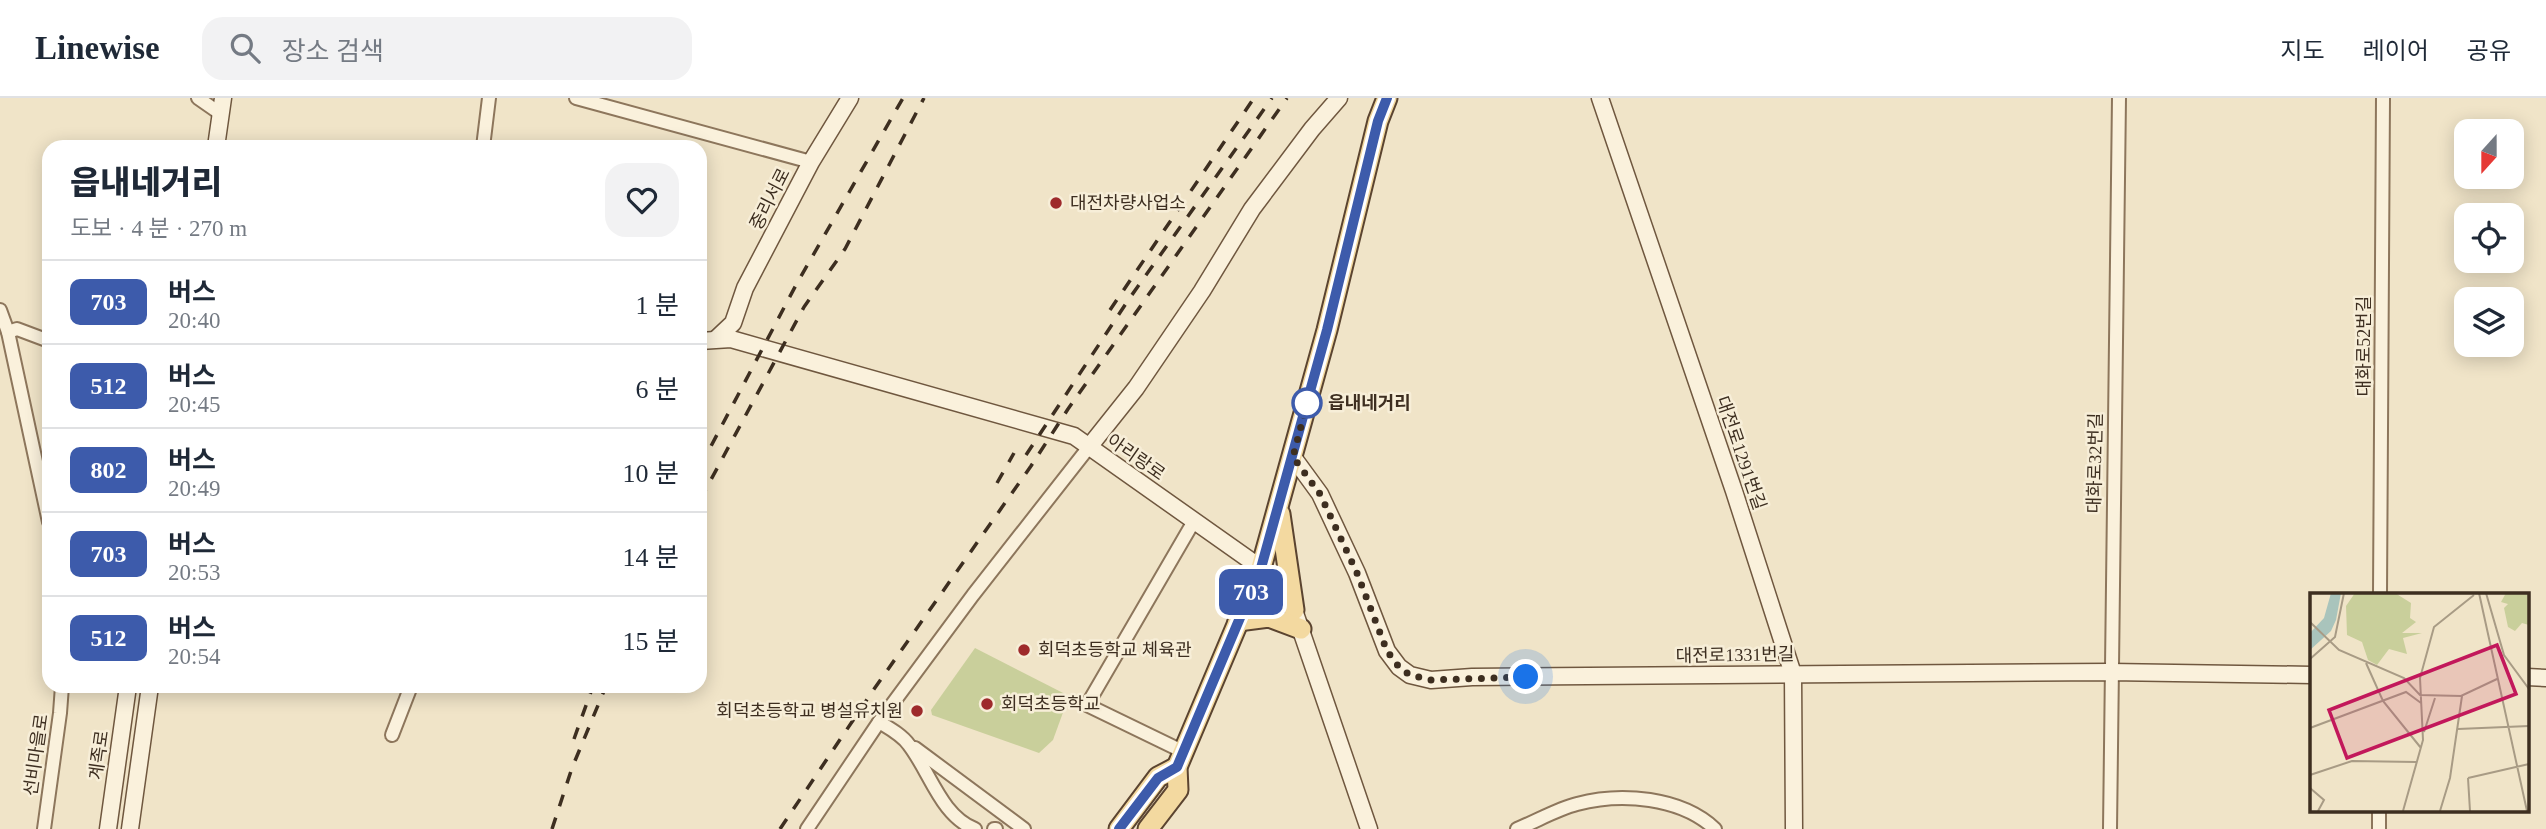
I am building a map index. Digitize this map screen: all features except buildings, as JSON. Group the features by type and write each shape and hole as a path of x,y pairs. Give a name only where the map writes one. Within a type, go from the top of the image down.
{"main road":[{"path":"1149,829 1178,790 1180,760 1261,568 1349,244 1378,121 1387,98"},
{"path":"1279,507 1294,610"},
{"path":"1238,621 1269,617 1301,629"},
{"path":"1119,829 1158,778 1180,760"}],"street":[{"path":"198,98 222,106 217,140"},
{"path":"484,140 489,98"},
{"path":"576,98 811,162"},
{"name":"중리서로","path":"708,340 733,323 745,288 811,162 850,98"},
{"path":"807,829 879,722 973,595 1136,388 1202,291 1252,209 1312,129 1339,98"},
{"name":"대전로1291번길","path":"1600,98 1734,491 1793,674 1794,829"},
{"name":"대화로32번길","path":"2110,829 2119,98"},
{"name":"대화로52번길","path":"2380,593 2384,98"},
{"path":"0,310 8,331 42,489"},
{"path":"733,323 746,344"},
{"path":"8,331 17,329 42,338"},
{"name":"아리랑로","path":"708,340 731,339 1074,436 1261,568 1294,610 1369,829"},
{"name":"대전로1331번길","path":"1293,457 1320,494 1357,573 1387,651 1399,667 1410,675 1431,680 1472,677 2110,672 2310,675"},
{"path":"1180,760 1087,705 1194,521"},
{"path":"2528,677 2546,678"},
{"name":"선비마을로","path":"44,829 61,693"},
{"name":"계족로","path":"108,829 127,693"},
{"path":"130,829 149,693"},
{"path":"392,735 408,693"},
{"path":"879,722 1024,829"},
{"path":"908,743 954,814 965,825 975,829"},
{"path":"1517,829 1577,804 1653,799 1678,806 1715,829"}],"green space":[{"path":"975,648 1069,696 1053,740 1039,753 932,715 931,710"}],"railway":[{"path":"707,454 796,285 903,98"},
{"path":"707,487 804,307 845,249 924,98"},
{"path":"1110,310 1254,98"},
{"path":"1026,455 1129,299 1272,98"},
{"path":"780,829 1068,409 1287,98"},
{"path":"997,483 1014,453"},
{"path":"574,739 590,693"},
{"path":"552,829 572,768 603,693"}],"bus line":[{"name":"703","path":"1119,829 1158,778 1177,767 1261,568 1327,330 1378,121 1387,98"}],"place":[{"name":"대전차량사업소","path":"1056,203"},
{"name":"읍내네거리","path":"1307,403"},
{"name":"회덕초등학교 체육관","path":"1024,650"},
{"name":"회덕초등학교","path":"987,704"},
{"name":"회덕초등학교 병설유치원","path":"917,711"}],"route":[{"path":"1307,403 1293,457 1320,494 1357,573 1387,651 1399,667 1410,675 1431,680 1526,677"}]}
